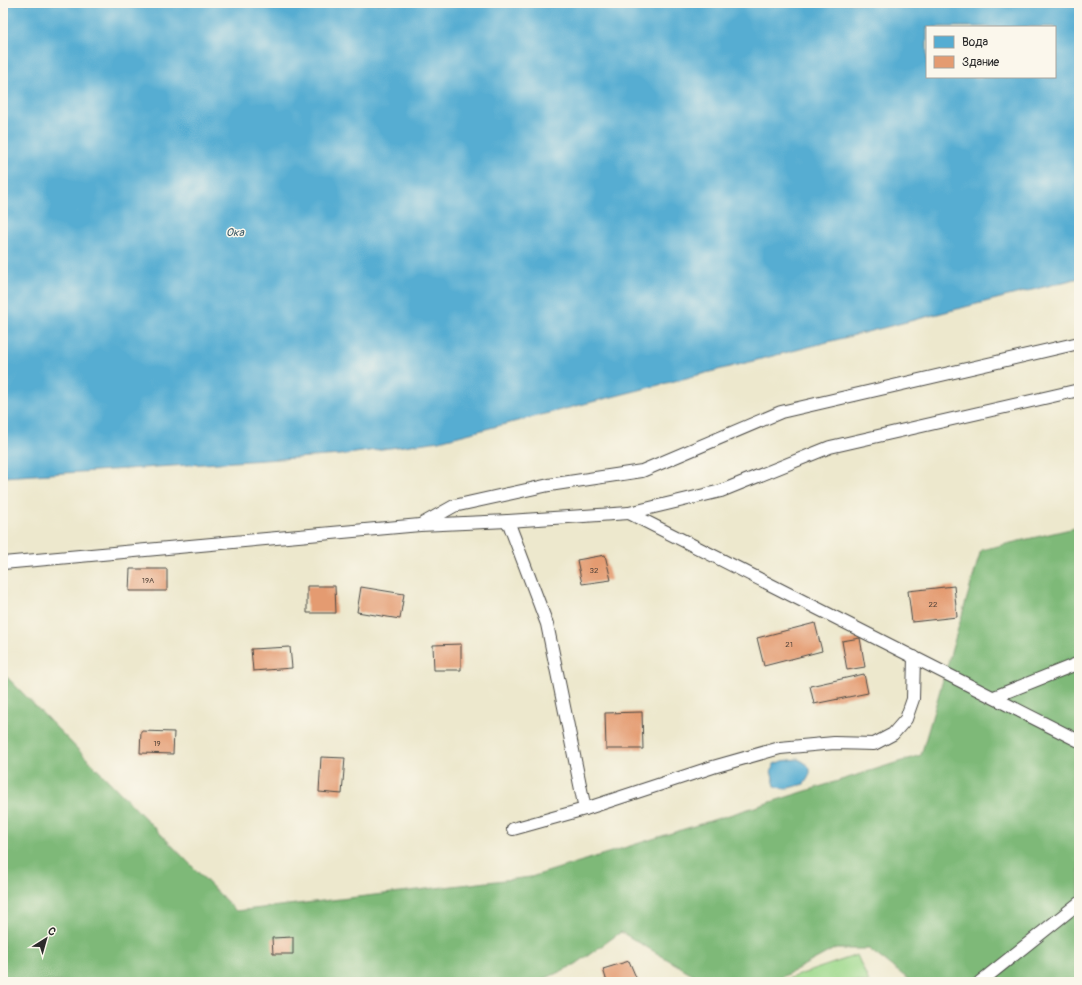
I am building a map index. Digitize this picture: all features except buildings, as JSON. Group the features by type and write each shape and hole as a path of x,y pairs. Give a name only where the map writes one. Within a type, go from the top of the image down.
{"lane":[{"path":"420,525 454,506 549,485 642,472 781,412 1079,343"},
{"path":"3,563 420,525 629,513 721,491 830,446 1079,390"},
{"path":"629,513 1079,741"},
{"path":"508,521 547,624 585,809"},
{"path":"513,829 585,809 713,767 780,748 834,743 874,744 893,734 906,719 913,699 914,657"},
{"path":"994,697 1079,662"},
{"path":"980,982 1079,903"}],"green space":[{"path":"1079,527 1079,982 912,982 869,949 834,949 773,982 706,982 621,932 576,964 538,982 3,982 3,673 236,911 531,877 921,755 981,550"},
{"path":"857,955 869,982 785,982 784,980"}],"water":[{"name":"Ока","path":"3,3 1079,3 1079,278 439,441 341,455 3,477"},
{"path":"798,759 807,764 810,770 809,776 804,784 784,789 775,786 771,771 774,764 782,761"}]}
